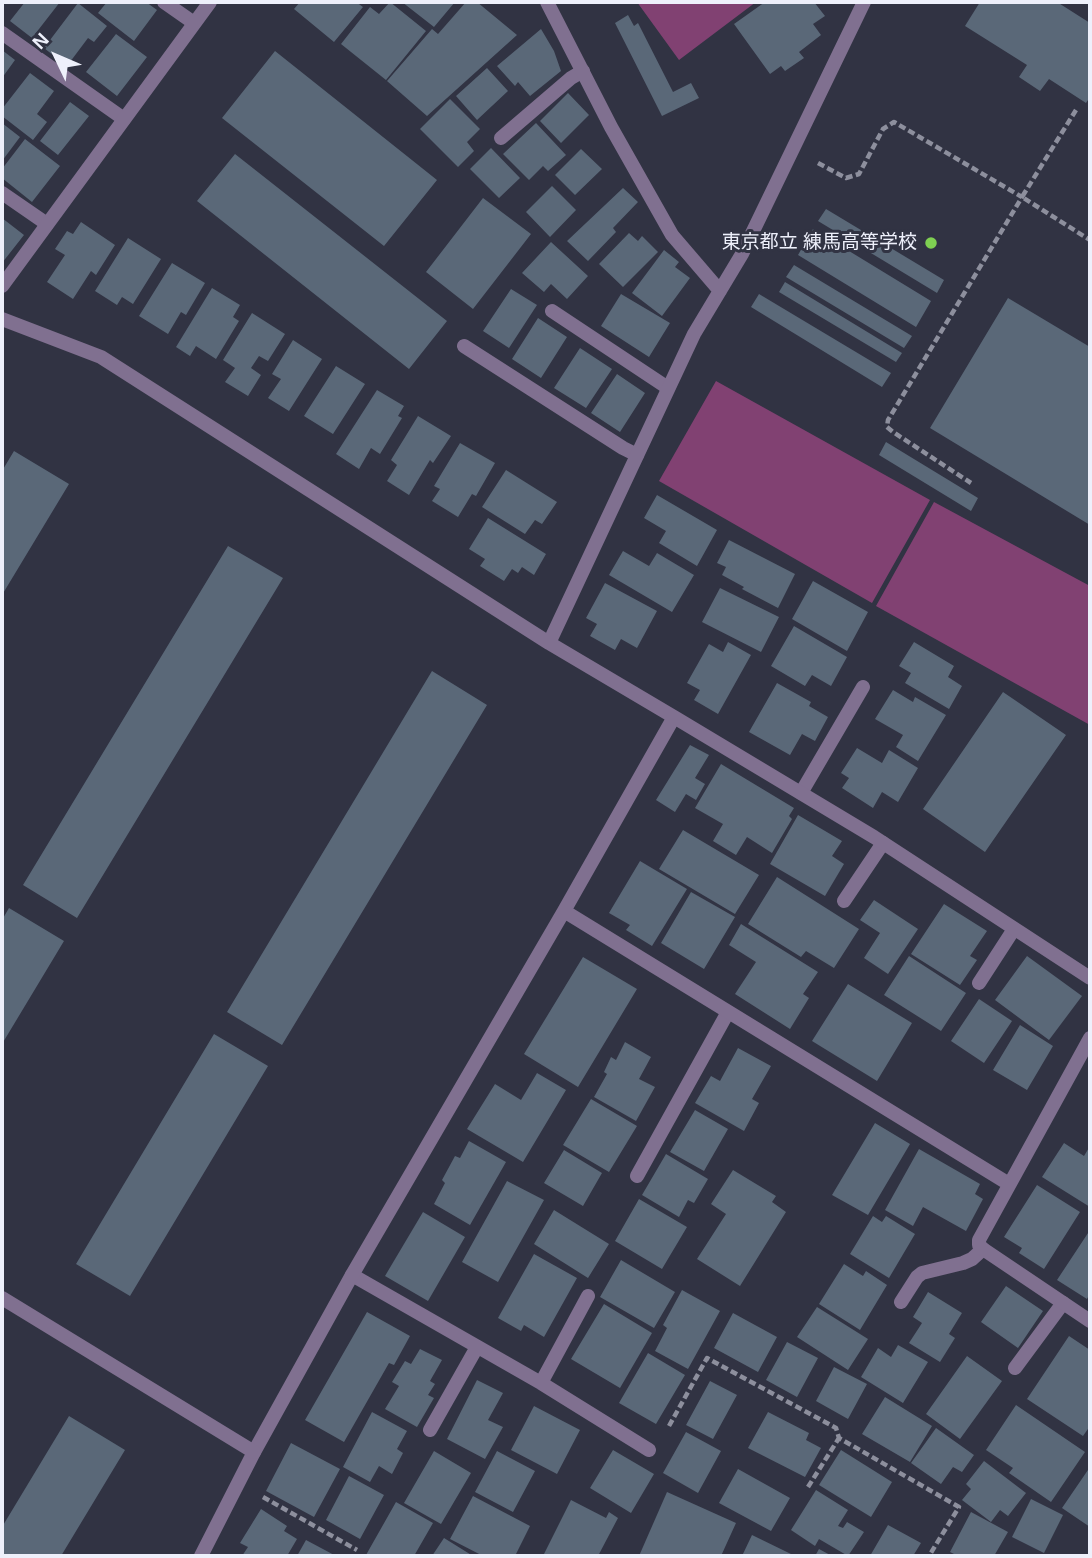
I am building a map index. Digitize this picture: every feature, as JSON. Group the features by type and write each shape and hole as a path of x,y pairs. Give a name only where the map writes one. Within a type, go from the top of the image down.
{"street":[{"path":"164,2 194,23"},
{"path":"2,286 210,2"},
{"path":"547,2 611,127 672,235 720,291"},
{"path":"548,643 694,334 742,254 864,2"},
{"path":"2,33 124,119"},
{"path":"501,138 571,78 583,71"},
{"path":"2,193 47,224"},
{"path":"552,311 668,388"},
{"path":"2,319 101,357 548,643 883,843 1090,977"},
{"path":"464,346 622,449 637,455"},
{"path":"801,793 863,687"},
{"path":"201,1556 254,1452 352,1275 674,717"},
{"path":"844,901 883,843"},
{"path":"564,911 1009,1184"},
{"path":"979,983 1014,929"},
{"path":"637,1176 728,1012"},
{"path":"1090,1038 979,1240 983,1249 1090,1321"},
{"path":"901,1302 922,1273 963,1263 983,1249"},
{"path":"352,1275 541,1383 649,1450"},
{"path":"541,1383 588,1296"},
{"path":"2,1298 254,1452"},
{"path":"1015,1368 1063,1303"},
{"path":"430,1430 477,1347"}],"path":[{"path":"971,483 893,432 887,427 888,420 1076,110"},
{"path":"792,150 846,178 859,174 883,129 894,122 1090,240"},
{"path":"649,1450 654,1453 707,1358 836,1427 839,1438 959,1507 929,1556"},
{"path":"808,1487 839,1438"},
{"path":"238,1483 357,1550"}],"shaded area":[{"path":"637,2 756,2 679,60"},
{"path":"716,381 930,500 872,603 659,481"},
{"path":"934,502 1090,586 1090,725 876,606"}],"building":[{"path":"25,2 60,2 32,38 10,21"},
{"path":"107,2 146,2 157,10 134,41 98,13"},
{"path":"300,2 356,2 363,7 334,42 294,9"},
{"path":"390,2 426,31 386,80 341,44 370,7 379,14"},
{"path":"402,2 455,2 434,27"},
{"path":"466,2 477,2 517,35 427,116 387,81 432,29 438,34"},
{"path":"765,2 814,2 825,16 813,24 821,35 799,52 804,58 785,71 781,66 770,74 734,24"},
{"path":"980,2 1057,2 1090,23 1090,97 1086,103 1049,79 1040,91 1019,77 1027,65 965,26"},
{"path":"78,3 107,26 94,42 88,38 67,66 44,48"},
{"path":"628,15 634,26 638,23 673,92 691,83 699,98 662,116 615,23"},
{"path":"541,29 554,51 561,71 530,96 518,82 515,86 497,66"},
{"path":"116,34 147,57 117,96 86,72"},
{"path":"2,50 15,60 2,78"},
{"path":"275,51 437,180 384,246 222,118"},
{"path":"487,68 508,91 477,120 456,96"},
{"path":"30,73 54,91 37,114 47,122 33,140 2,116 2,109"},
{"path":"568,93 589,115 561,143 540,121"},
{"path":"450,99 480,129 467,142 474,151 458,167 420,129"},
{"path":"70,102 89,116 58,155 40,141"},
{"path":"2,123 20,137 2,161"},
{"path":"536,123 566,155 548,171 543,166 529,180 503,154"},
{"path":"25,139 60,166 32,202 2,178 2,169"},
{"path":"491,148 520,178 499,198 470,169"},
{"path":"581,149 602,169 575,195 555,175"},
{"path":"235,154 447,321 409,369 197,201"},
{"path":"552,186 576,210 550,237 526,212"},
{"path":"623,188 638,202 613,228 616,232 588,261 567,241"},
{"path":"483,198 531,234 473,309 426,272"},
{"path":"826,209 944,280 937,293 818,221"},
{"path":"2,218 24,235 2,263"},
{"path":"81,222 115,245 96,275 91,271 73,299 47,282 65,255 55,249 67,231 73,234"},
{"path":"813,229 931,301 916,327 798,255"},
{"path":"629,233 638,241 642,236 658,252 623,287 599,264"},
{"path":"128,238 161,259 133,304 122,297 117,305 95,291"},
{"path":"551,242 588,276 567,299 551,284 544,292 522,273"},
{"path":"664,250 679,262 675,267 690,278 662,316 632,293"},
{"path":"172,263 205,283 186,315 181,312 168,334 139,316"},
{"path":"794,265 912,336 904,348 786,277"},
{"path":"785,282 902,353 896,362 779,292"},
{"path":"212,288 240,305 233,317 239,321 216,359 196,346 190,356 176,347"},
{"path":"511,289 537,305 509,348 483,331"},
{"path":"621,294 670,323 649,357 601,326"},
{"path":"759,294 891,373 882,387 751,307"},
{"path":"1008,298 1090,347 1090,525 930,428"},
{"path":"252,313 285,334 268,361 259,356 251,368 261,375 248,396 225,382 235,368 223,360"},
{"path":"538,318 567,337 541,378 512,359"},
{"path":"293,340 322,359 289,411 268,398 281,379 272,374"},
{"path":"580,348 612,369 586,408 554,388"},
{"path":"336,366 365,384 333,434 304,416"},
{"path":"617,374 645,393 620,432 591,413"},
{"path":"377,390 404,406 398,416 402,418 380,454 371,448 359,469 336,454"},
{"path":"418,416 451,436 433,463 430,460 409,495 387,481 397,465 391,460"},
{"path":"886,442 978,498 971,511 879,455"},
{"path":"460,443 495,463 476,496 472,494 458,517 432,501 440,489 434,486"},
{"path":"14,451 69,484 2,595 2,471"},
{"path":"506,470 557,502 542,524 535,520 525,534 482,507"},
{"path":"657,495 717,530 697,566 659,543 666,531 644,518"},
{"path":"488,518 546,554 534,575 522,567 518,573 512,569 504,581 480,566 485,559 469,549"},
{"path":"729,540 795,574 778,608 722,575 726,567 717,563"},
{"path":"228,546 283,578 77,918 23,885"},
{"path":"623,551 649,566 657,553 694,575 672,612 609,575"},
{"path":"813,581 868,612 847,651 792,619"},
{"path":"605,583 657,611 637,648 621,639 615,650 590,636 597,624 586,618"},
{"path":"720,588 779,617 761,652 702,622"},
{"path":"794,626 847,657 831,686 812,675 805,686 771,666"},
{"path":"728,642 751,655 718,714 694,700 700,690 687,683 709,644 723,652"},
{"path":"914,642 954,666 948,677 962,686 949,709 905,683 911,673 899,666"},
{"path":"432,671 487,705 282,1045 227,1012"},
{"path":"777,683 811,702 809,706 828,717 815,741 802,734 790,755 749,732"},
{"path":"893,690 913,702 915,697 946,715 918,761 896,747 903,735 875,719"},
{"path":"1003,692 1066,735 985,852 923,809"},
{"path":"690,745 709,755 695,778 705,784 696,800 686,794 675,812 656,800"},
{"path":"857,748 882,763 889,750 918,768 898,802 882,792 873,808 842,788 849,778 841,773"},
{"path":"721,764 794,808 789,816 792,819 772,853 747,837 736,855 713,841 723,824 695,808"},
{"path":"798,815 842,841 832,856 844,864 825,896 770,864"},
{"path":"683,830 759,875 735,914 659,869"},
{"path":"640,861 687,889 652,946 626,930 630,925 609,913"},
{"path":"777,877 859,929 834,968 806,951 801,957 748,924"},
{"path":"691,892 735,917 704,969 661,943"},
{"path":"874,900 918,929 888,974 864,958 880,933 860,920"},
{"path":"944,904 987,931 970,956 977,960 960,985 911,954"},
{"path":"9,908 64,941 2,1044 2,920"},
{"path":"741,924 818,972 803,994 809,998 790,1029 735,994 756,962 729,945"},
{"path":"909,956 966,993 941,1031 884,995"},
{"path":"1027,956 1082,996 1049,1040 995,1000"},
{"path":"583,957 637,989 578,1087 524,1054"},
{"path":"848,984 912,1023 877,1081 812,1041"},
{"path":"979,999 1012,1021 984,1063 951,1041"},
{"path":"1020,1025 1053,1046 1027,1090 993,1070"},
{"path":"214,1034 268,1066 130,1296 76,1264"},
{"path":"625,1042 651,1057 639,1079 655,1087 636,1121 594,1097 607,1074 604,1072 611,1057 616,1060"},
{"path":"738,1048 771,1066 752,1099 759,1103 744,1131 695,1103 711,1076 720,1081"},
{"path":"537,1073 566,1090 523,1162 467,1129 495,1084 521,1100"},
{"path":"591,1099 637,1126 609,1172 563,1145"},
{"path":"695,1110 728,1129 704,1171 670,1152"},
{"path":"875,1123 910,1144 868,1215 832,1195"},
{"path":"469,1141 506,1162 470,1225 434,1204 445,1183 442,1180 455,1156 460,1158"},
{"path":"1064,1143 1084,1156 1090,1146 1090,1207 1042,1177"},
{"path":"919,1149 980,1184 975,1194 983,1199 966,1231 923,1207 913,1226 885,1210"},
{"path":"564,1150 602,1173 583,1206 544,1183"},
{"path":"666,1154 708,1179 694,1203 688,1200 679,1217 642,1195"},
{"path":"733,1170 776,1196 772,1202 786,1212 740,1286 697,1259 726,1214 711,1204"},
{"path":"507,1181 544,1200 498,1282 462,1262"},
{"path":"1037,1185 1080,1212 1044,1269 1019,1253 1022,1248 1004,1237"},
{"path":"639,1199 687,1227 662,1269 615,1241"},
{"path":"554,1210 609,1244 588,1278 534,1244"},
{"path":"423,1212 465,1237 428,1301 385,1276"},
{"path":"873,1216 882,1222 886,1216 915,1234 889,1278 850,1254"},
{"path":"1090,1230 1090,1293 1087,1299 1057,1280"},
{"path":"534,1254 577,1278 544,1337 524,1325 521,1331 498,1318"},
{"path":"621,1260 675,1292 654,1328 600,1297"},
{"path":"844,1264 863,1276 866,1271 887,1285 860,1330 819,1304"},
{"path":"1006,1286 1043,1311 1018,1348 981,1322"},
{"path":"682,1290 720,1311 688,1369 655,1351 667,1328 663,1325"},
{"path":"928,1292 962,1313 949,1334 955,1338 940,1362 909,1343 922,1323 913,1317"},
{"path":"604,1304 652,1333 620,1388 571,1359"},
{"path":"817,1307 868,1339 848,1370 797,1337"},
{"path":"367,1312 410,1336 394,1365 389,1363 344,1442 305,1420"},
{"path":"733,1313 777,1337 758,1372 714,1348"},
{"path":"1069,1336 1090,1350 1090,1426 1083,1436 1027,1399"},
{"path":"787,1342 818,1358 797,1397 766,1380"},
{"path":"898,1345 928,1362 903,1403 861,1377 878,1348 891,1357"},
{"path":"420,1349 442,1360 430,1381 435,1384 428,1395 434,1398 417,1427 385,1409 399,1386 392,1382 405,1361 411,1364"},
{"path":"648,1353 685,1375 656,1424 619,1403"},
{"path":"967,1356 1002,1381 960,1439 926,1414"},
{"path":"834,1367 867,1384 848,1419 816,1401"},
{"path":"477,1380 503,1393 488,1420 503,1427 485,1459 447,1439"},
{"path":"710,1381 737,1395 713,1439 686,1425"},
{"path":"885,1397 932,1426 910,1462 862,1434"},
{"path":"1016,1405 1085,1452 1051,1502 1009,1473 1013,1468 986,1450"},
{"path":"534,1406 580,1430 557,1474 511,1450"},
{"path":"372,1412 407,1431 397,1449 403,1453 392,1474 379,1466 370,1482 343,1467"},
{"path":"768,1412 809,1433 806,1440 821,1448 805,1477 748,1448"},
{"path":"69,1416 125,1450 61,1556 2,1556 2,1527"},
{"path":"936,1428 974,1455 962,1472 953,1467 941,1484 911,1463"},
{"path":"686,1432 721,1451 698,1493 663,1473"},
{"path":"291,1443 340,1469 314,1517 266,1491"},
{"path":"613,1450 654,1474 631,1513 590,1488"},
{"path":"841,1450 892,1482 871,1517 819,1485"},
{"path":"434,1451 471,1473 441,1524 404,1503"},
{"path":"497,1451 535,1471 513,1512 475,1492"},
{"path":"984,1461 1026,1493 1008,1516 1000,1510 991,1522 962,1500 971,1489 966,1484"},
{"path":"1090,1467 1090,1527 1062,1508"},
{"path":"738,1469 790,1498 771,1531 719,1503"},
{"path":"349,1476 384,1495 360,1539 326,1520"},
{"path":"816,1490 848,1510 838,1526 843,1528 847,1522 864,1532 848,1556 819,1539 815,1546 791,1530"},
{"path":"667,1492 736,1523 721,1556 639,1556"},
{"path":"473,1496 530,1526 515,1556 483,1556 450,1539"},
{"path":"1031,1499 1063,1515 1044,1553 1012,1537"},
{"path":"571,1500 606,1518 609,1512 618,1518 598,1556 543,1556"},
{"path":"396,1502 433,1523 414,1556 366,1555"},
{"path":"261,1509 287,1526 284,1531 297,1539 287,1556 242,1556 248,1547 240,1543"},
{"path":"971,1512 1008,1532 994,1556 958,1556 950,1552"},
{"path":"888,1525 921,1543 913,1556 870,1556"},
{"path":"752,1535 791,1554 790,1556 742,1556"},
{"path":"444,1538 473,1556 432,1556"},
{"path":"306,1540 336,1556 297,1556"},
{"path":"819,1549 832,1556 815,1556"}],"place":[{"name":"東京都立 練馬高等学校","path":"931,243"}]}
